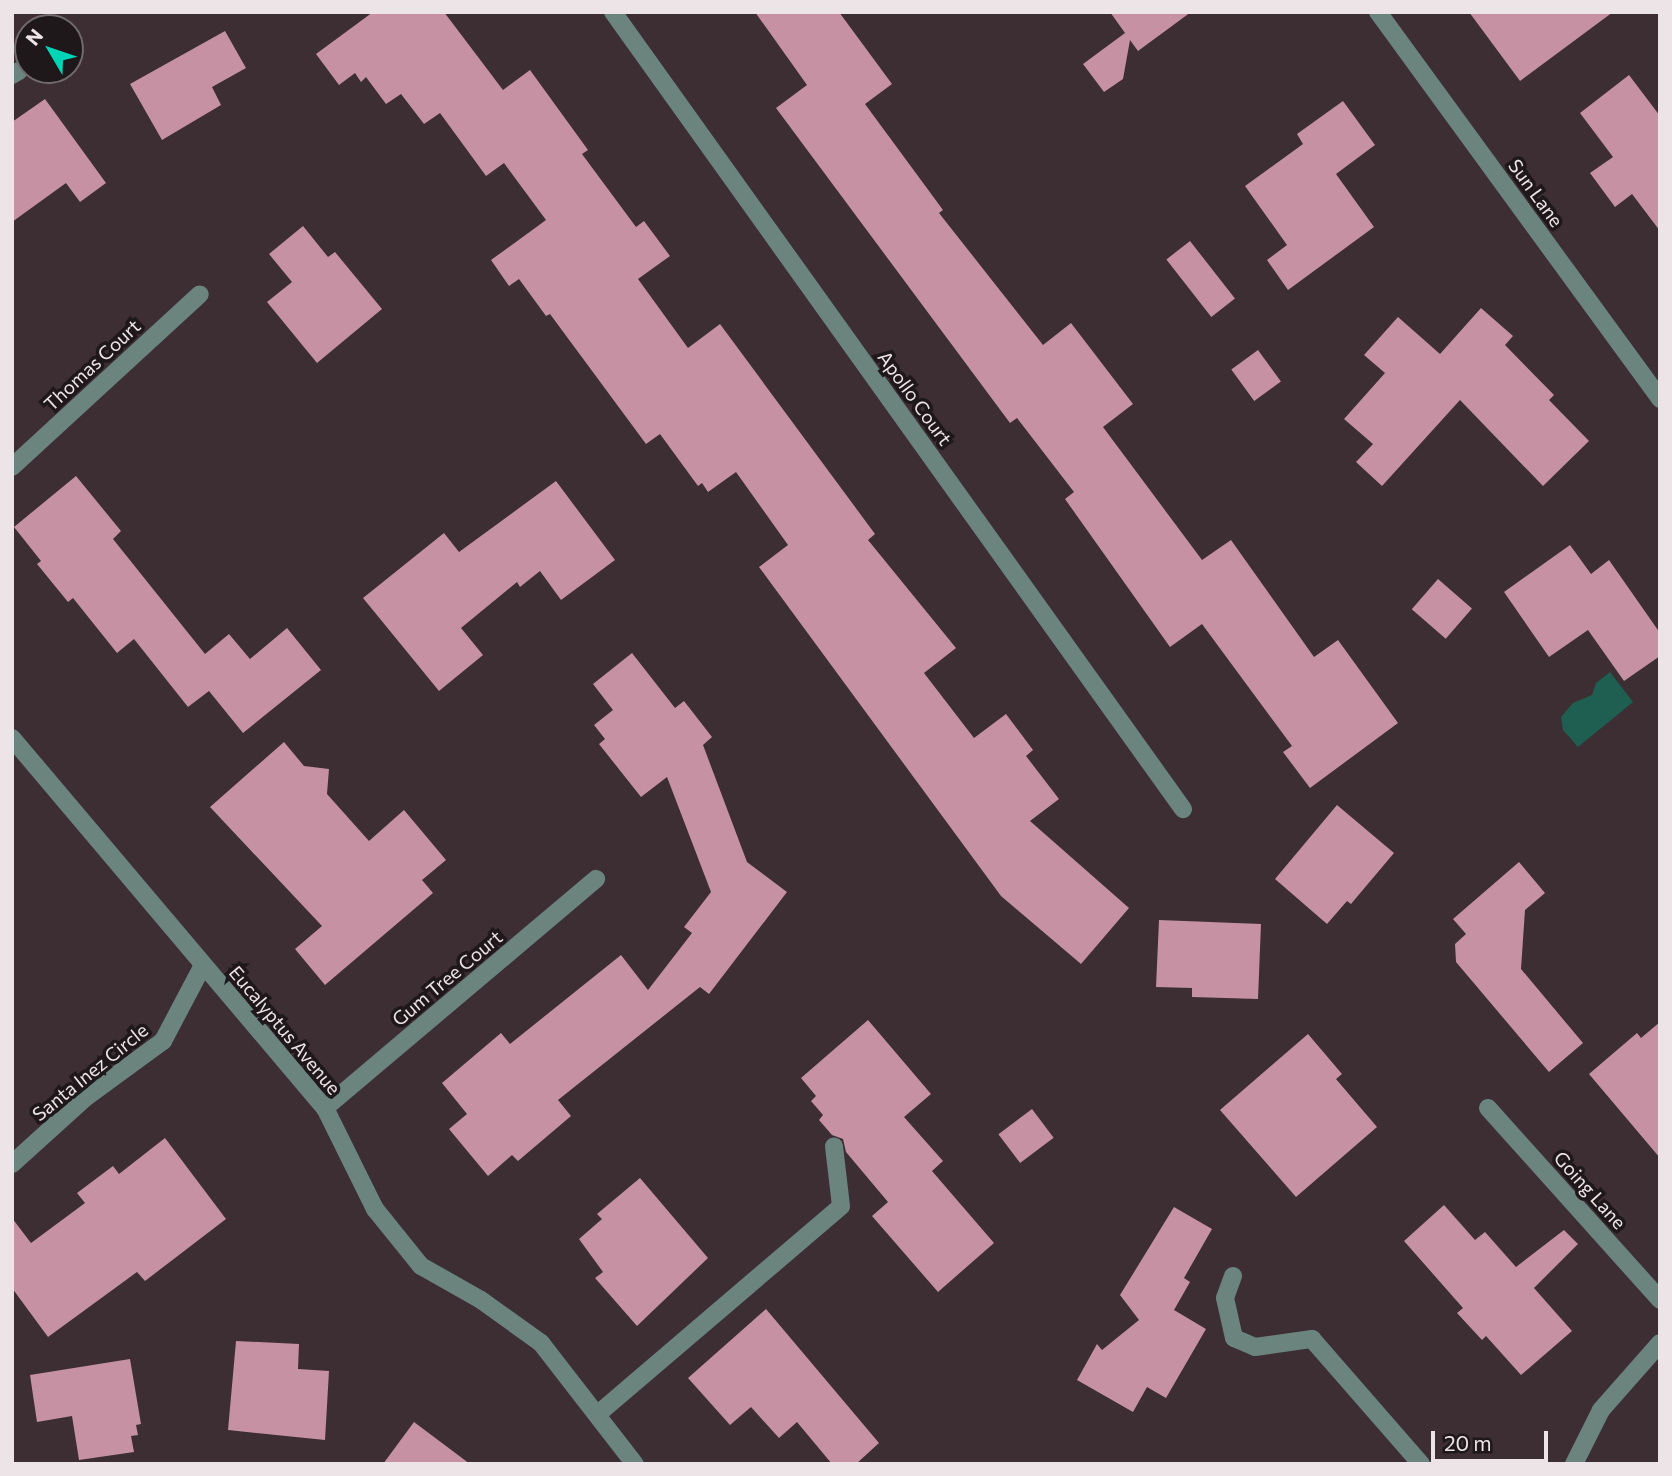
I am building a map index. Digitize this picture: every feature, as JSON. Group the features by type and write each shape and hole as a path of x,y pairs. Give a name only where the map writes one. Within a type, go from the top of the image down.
{"street":[{"name":"Apollo Court","path":"613,12 1183,809"},
{"name":"Sun Lane","path":"1378,12 1660,398"},
{"name":"Thomas Court","path":"12,467 201,294"},
{"name":"Eucalyptus Avenue","path":"12,738 202,967 325,1108 375,1209 421,1266 481,1300 541,1343 635,1464"},
{"name":"Gum Tree Court","path":"325,1108 596,879"},
{"name":"Santa Inez Circle","path":"12,1164 85,1098 163,1041 202,967"},
{"name":"Going Lane","path":"1488,1108 1660,1300"},
{"path":"598,1413 841,1206 834,1146"},
{"path":"1233,1276 1226,1298 1234,1338 1255,1347 1312,1339 1421,1464"},
{"path":"1574,1464 1601,1410 1660,1343"}],"shaded area":[{"path":"1610,672 1633,702 1578,747 1563,730 1561,717 1573,703 1592,695 1596,683"}],"building":[{"path":"373,12 444,12 503,90 530,70 588,150 582,154 636,227 644,221 670,256 638,279 688,348 720,324 875,534 868,540 956,648 924,673 974,738 1006,714 1033,750 1026,756 1059,799 1030,821 1129,908 1081,964 1001,896 759,567 788,545 736,472 708,492 702,483 698,486 660,434 646,444 550,314 546,316 519,279 509,286 491,260 546,220 504,163 486,176 440,113 424,124 401,94 386,104 366,77 361,82 355,73 339,85 316,54"},
{"path":"755,12 839,12 892,84 865,104 943,210 939,213 1043,345 1071,323 1133,404 1103,427 1202,560 1231,540 1314,657 1338,640 1398,723 1310,788 1283,752 1292,746 1202,624 1170,647 1065,499 1074,492 1017,418 1010,423 776,108 807,85"},
{"path":"1110,12 1191,12 1138,51 1130,40 1123,79 1104,92 1083,64 1125,33"},
{"path":"1469,12 1613,12 1520,81"},
{"path":"225,31 246,68 212,87 221,105 162,140 130,84"},
{"path":"1629,75 1660,116 1660,231 1632,194 1615,207 1590,173 1613,157 1580,113"},
{"path":"45,99 106,183 80,202 66,183 12,222 12,122"},
{"path":"1343,101 1375,145 1336,174 1374,227 1288,290 1267,260 1287,245 1245,186 1303,144 1297,134"},
{"path":"303,226 328,257 335,252 382,309 317,363 267,302 292,282 269,254"},
{"path":"1190,241 1235,299 1211,317 1166,259"},
{"path":"1481,308 1513,336 1505,345 1554,395 1549,400 1589,441 1543,486 1460,400 1382,486 1356,462 1373,444 1344,419 1385,373 1364,355 1398,317 1440,354"},
{"path":"1258,350 1281,382 1254,401 1231,369"},
{"path":"76,476 121,531 113,539 205,654 229,634 250,659 287,628 321,670 243,733 209,691 188,707 134,639 117,653 73,598 68,602 37,564 41,561 14,527"},
{"path":"556,481 615,560 561,600 540,571 520,587 517,582 461,628 483,655 439,691 363,598 444,533 459,552"},
{"path":"1570,545 1591,574 1609,560 1660,633 1660,656 1624,681 1588,630 1549,657 1504,592"},
{"path":"1438,579 1472,609 1446,639 1412,609"},
{"path":"632,653 675,708 684,701 712,737 703,745 747,862 787,892 709,994 700,987 558,1100 571,1116 518,1161 512,1155 488,1176 449,1129 467,1114 442,1083 501,1033 510,1044 621,955 648,990 692,933 684,927 711,892 667,777 641,797 599,744 605,739 594,725 613,710 593,684"},
{"path":"284,742 304,766 329,769 327,794 369,841 404,810 446,860 422,880 433,893 325,985 295,949 322,926 210,807"},
{"path":"1337,805 1394,853 1351,904 1347,901 1327,924 1275,879"},
{"path":"1519,862 1545,893 1525,910 1521,969 1583,1043 1549,1072 1456,962 1455,944 1466,934 1453,919"},
{"path":"1159,920 1261,924 1258,999 1192,997 1192,988 1156,987"},
{"path":"868,1020 931,1094 904,1117 943,1161 932,1171 994,1243 938,1292 872,1216 888,1202 846,1152 843,1139 832,1135 819,1120 823,1115 811,1101 816,1096 801,1078"},
{"path":"1660,1022 1660,1158 1589,1074 1637,1033 1641,1038"},
{"path":"1308,1034 1342,1074 1336,1079 1377,1127 1296,1197 1220,1110"},
{"path":"1032,1109 1054,1138 1020,1163 998,1134"},
{"path":"165,1138 226,1219 145,1281 137,1272 48,1337 12,1288 12,1218 31,1243 85,1203 77,1193 113,1166 119,1174"},
{"path":"640,1178 708,1258 637,1326 595,1278 603,1272 579,1239 602,1219 597,1214"},
{"path":"1444,1205 1475,1240 1485,1232 1516,1267 1564,1230 1578,1244 1534,1288 1572,1331 1521,1375 1486,1336 1482,1340 1457,1313 1463,1308 1404,1241"},
{"path":"1174,1207 1212,1229 1184,1278 1190,1282 1174,1310 1206,1329 1166,1398 1147,1387 1133,1412 1077,1380 1097,1344 1102,1350 1139,1320 1120,1295"},
{"path":"766,1309 879,1443 856,1464 832,1464 797,1422 779,1438 751,1407 730,1425 688,1378"},
{"path":"236,1341 299,1344 298,1369 329,1371 325,1440 228,1430"},
{"path":"130,1359 141,1424 136,1425 138,1435 131,1436 134,1452 79,1460 72,1416 37,1422 30,1375"},
{"path":"414,1422 470,1464 383,1464"}]}
